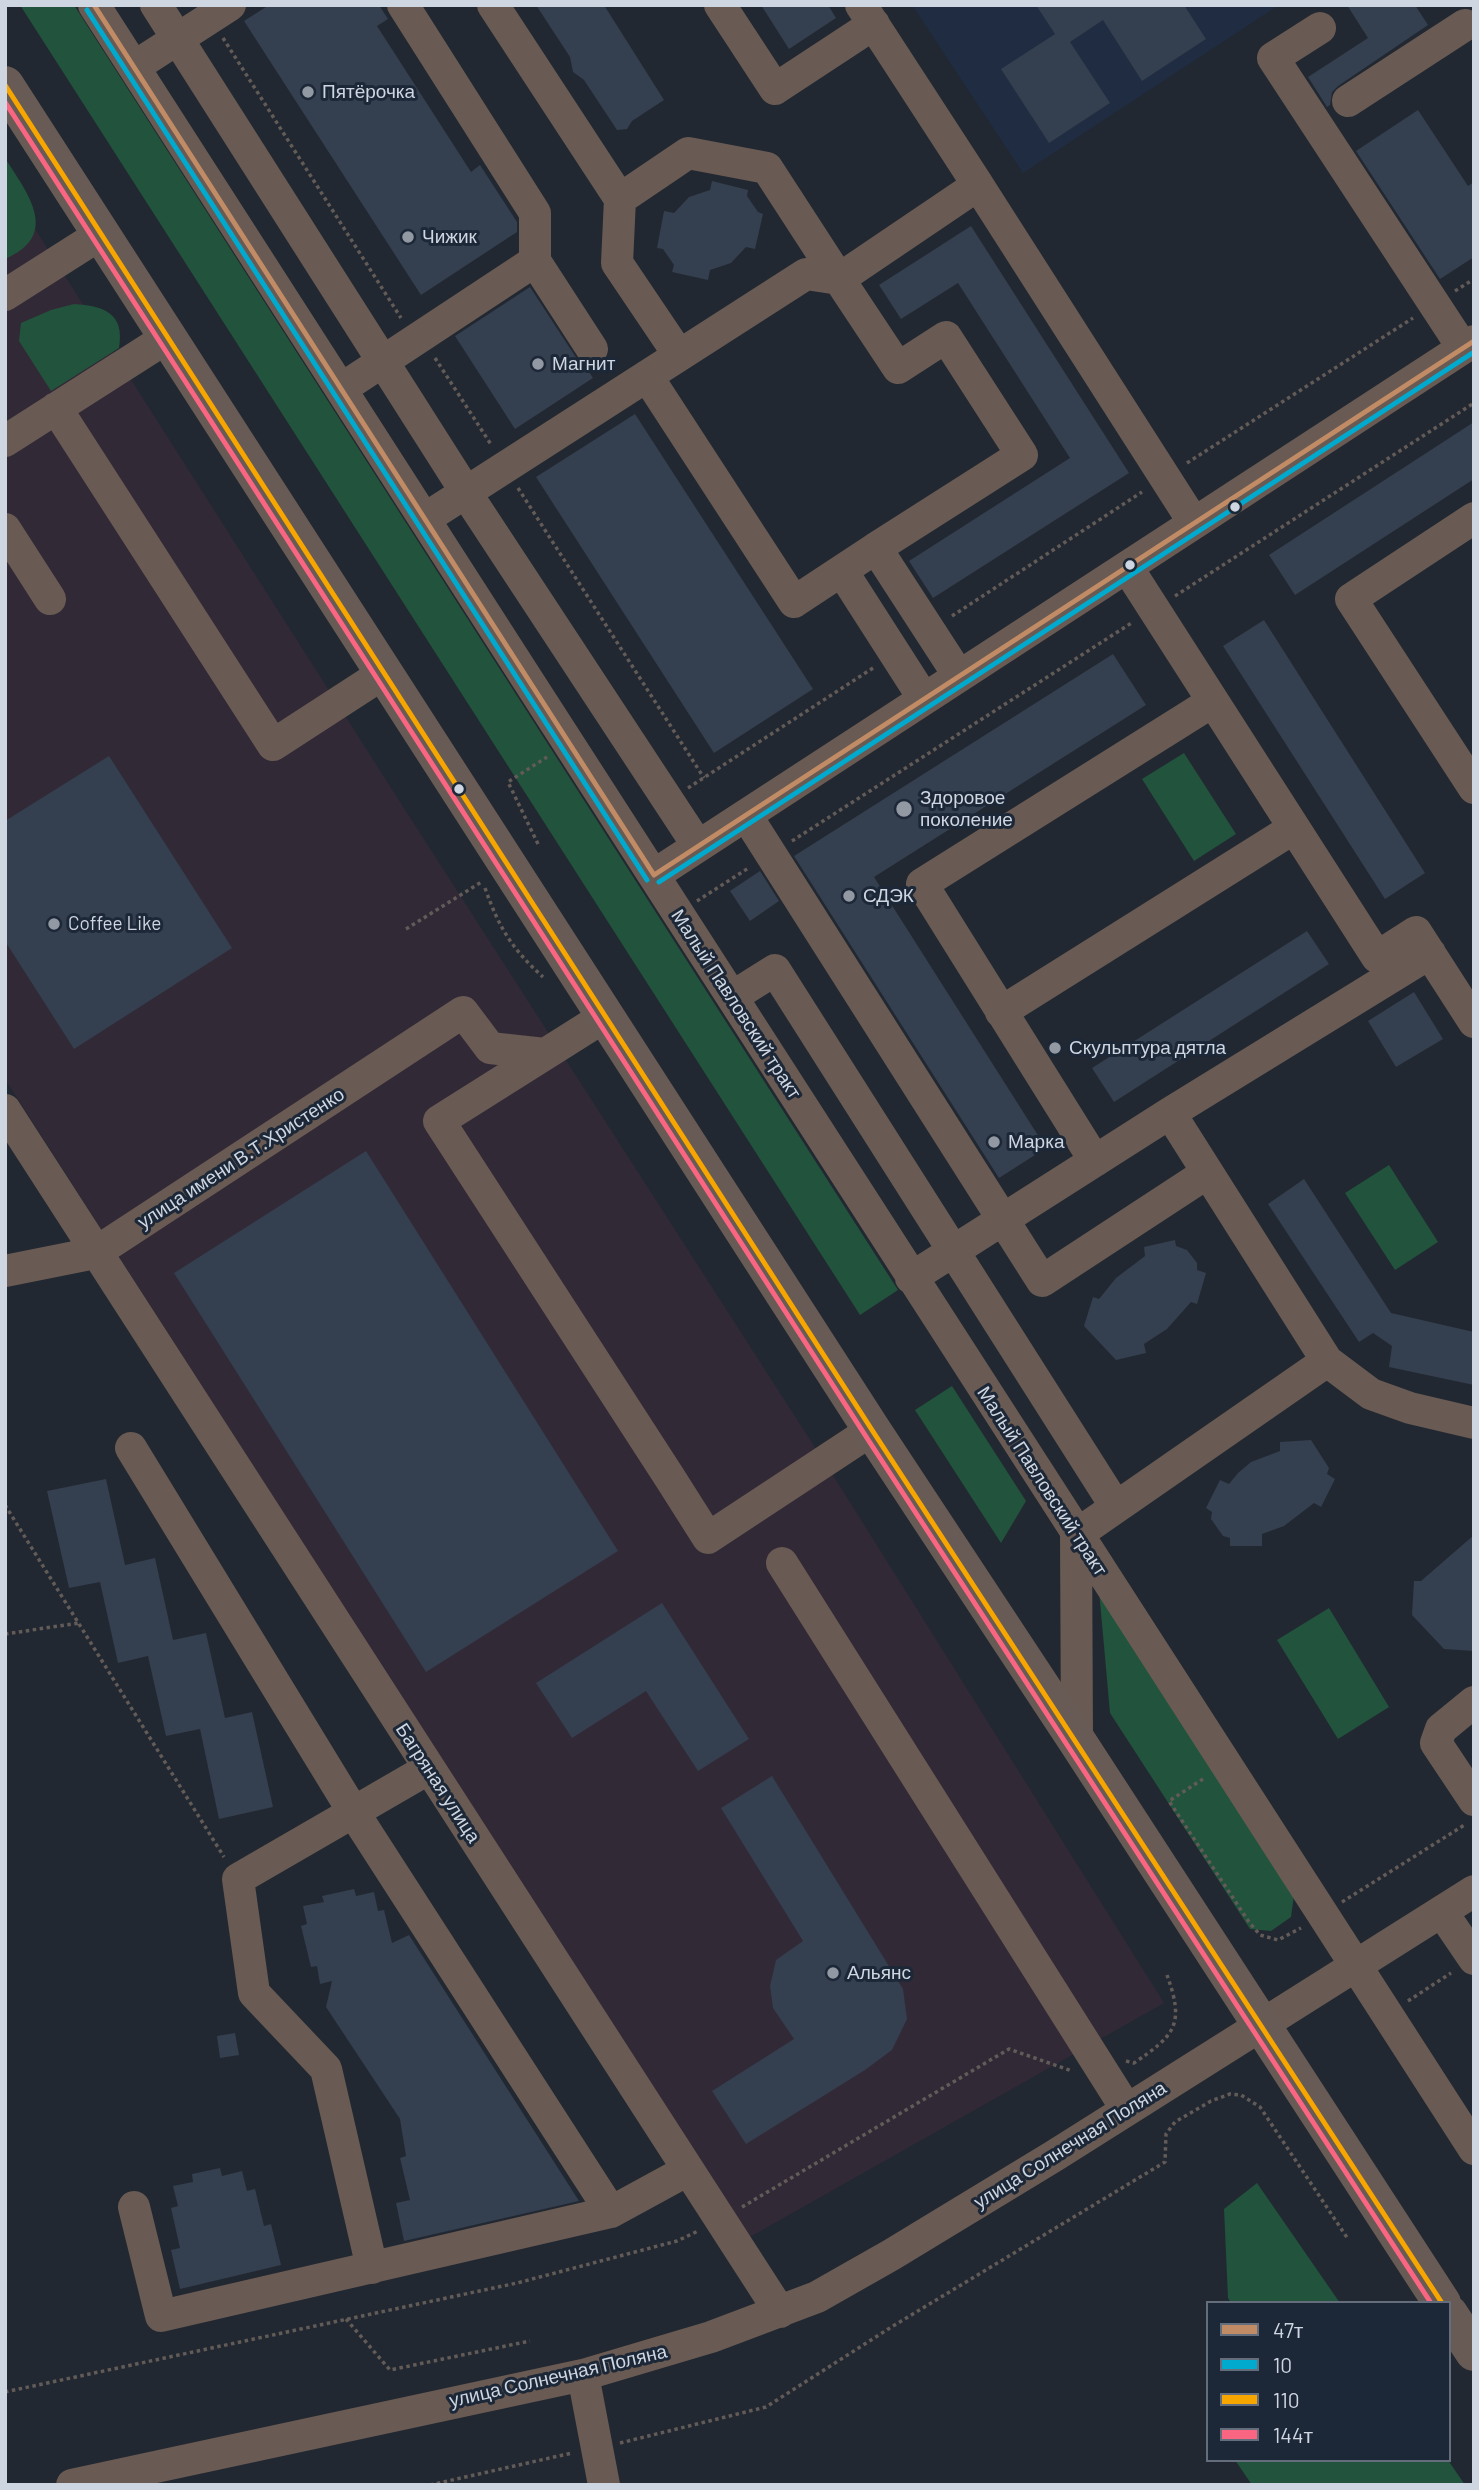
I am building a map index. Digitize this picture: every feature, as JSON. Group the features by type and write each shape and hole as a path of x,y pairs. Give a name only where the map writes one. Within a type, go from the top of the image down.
{"main road":[{"path":"5,85 604,1017 1441,2301"},
{"path":"1451,2317 1474,2352"}],"street":[{"name":"Малый Павловский тракт","path":"94,5 1355,1967"},
{"path":"156,5 461,485 698,846"},
{"path":"403,5 535,213 535,261 592,349"},
{"path":"493,5 620,199 617,263 679,355"},
{"path":"720,5 775,89 868,15 1194,523"},
{"path":"134,67 225,8"},
{"path":"1348,101 1463,23"},
{"path":"654,875 1469,344 1435,304 1273,58 1320,28"},
{"path":"620,199 688,153 767,168 898,368 946,337 1022,455 794,602 648,376"},
{"path":"426,518 461,485 505,467 806,274 839,279 978,185"},
{"path":"5,295 101,234"},
{"path":"341,389 535,261"},
{"path":"5,441 167,337"},
{"path":"56,408 273,746 384,673"},
{"path":"1474,518 1351,599 1474,788"},
{"path":"5,529 50,599"},
{"path":"876,548 959,676"},
{"path":"1127,567 1384,967"},
{"path":"842,571 924,699"},
{"path":"1095,1161 922,884 1212,702"},
{"path":"746,815 1042,1281 1207,1173"},
{"path":"1002,1012 1293,828"},
{"path":"911,1278 1170,1113 1384,967 1416,932 1474,1022"},
{"path":"732,997 775,970 1116,1507"},
{"name":"улица имени В.Т.Христенко","path":"5,1272 95,1253 463,1012 490,1048 545,1054"},
{"path":"604,1017 439,1121 708,1538 872,1430"},
{"name":"Багряная улица","path":"5,1111 780,2312"},
{"path":"1170,1113 1327,1361 1371,1394 1410,1408 1474,1423"},
{"path":"1077,1741 1076,1535 1327,1361"},
{"path":"131,1448 354,1814 611,2212"},
{"path":"782,1563 1127,2110"},
{"path":"1474,1702 1441,1729 1436,1743 1474,1800"},
{"path":"372,2268 326,2069 254,1993 238,1879 428,1769"},
{"path":"1474,1891 1355,1967 1474,2149"},
{"path":"1441,1912 1468,1963"},
{"name":"улица Солнечная Поляна","path":"72,2485 196,2471 583,2375 711,2337 780,2312 817,2297 891,2255 1355,1967"},
{"path":"134,2207 161,2316 611,2212 688,2170"},
{"path":"583,2375 597,2448 600,2484"}],"path":[{"path":"225,8 219,32 405,323 421,337 704,778"},
{"path":"1165,478 1435,304"},
{"path":"694,903 1474,403"},
{"path":"538,844 508,782 569,743"},
{"path":"406,929 482,880 504,934 527,963 546,980"},
{"path":"5,1505 238,1879"},
{"path":"5,1634 79,1623"},
{"path":"1211,1774 1169,1801 1260,1936 1278,1940 1303,1926"},
{"path":"1339,1903 1474,1819"},
{"path":"1405,2003 1468,1963"},
{"path":"5,2392 517,2283 677,2241 720,2220 1009,2049 1076,2073 1106,2055 1134,2063 1165,2042 1175,2026 1174,1994 1167,1975"},
{"path":"430,2485 766,2407 893,2326 1165,2162 1166,2134 1175,2122 1220,2096 1241,2095 1260,2107 1348,2239"},
{"path":"346,2319 390,2370 530,2341"}],"shaded area":[{"path":"912,5 1279,5 1023,173"},
{"path":"5,182 839,1485 1164,2003 748,2238 5,1079"}],"green space":[{"path":"20,5 74,5 898,1290 860,1315"},
{"path":"5,158 30,199 36,226 32,238 22,249 5,259"},
{"path":"74,304 95,307 110,314 119,327 119,348 51,391 19,341 21,323 51,310"},
{"path":"1184,753 1236,834 1194,861 1142,779"},
{"path":"1389,1165 1438,1242 1395,1270 1345,1193"},
{"path":"952,1386 1026,1501 1001,1543 915,1410"},
{"path":"1099,1590 1294,1895 1291,1917 1271,1931 1250,1929 1110,1713"},
{"path":"1329,1608 1389,1707 1338,1739 1277,1640"},
{"path":"1257,2183 1339,2301 1230,2301 1224,2209"},
{"path":"1236,2462 1449,2462 1465,2485 1252,2485"}],"building":[{"path":"269,5 379,5 388,19 377,26 471,172 480,165 517,222 517,232 421,295 244,21"},
{"path":"536,5 604,5 664,100 632,121 627,129 617,130 584,80 573,72 570,57"},
{"path":"761,5 828,5 836,18 789,49"},
{"path":"1036,5 1184,5 1206,39 1142,81 1103,20 1070,42 1110,103 1049,143 1001,69 1055,34"},
{"path":"1347,5 1415,5 1428,25 1338,86 1332,92 1330,105 1327,107 1308,77 1368,38"},
{"path":"1418,110 1468,186 1474,182 1474,257 1440,279 1356,151"},
{"path":"712,181 748,190 747,196 758,212 763,214 755,249 746,247 731,263 710,270 708,280 672,272 674,265 663,249 657,248 664,211 674,213 689,197 710,190"},
{"path":"971,226 1129,473 933,598 909,561 1070,458 958,283 901,319 879,285"},
{"path":"530,287 577,359 593,378 515,429 455,336"},
{"path":"635,414 813,689 714,753 536,477"},
{"path":"1474,422 1474,479 1295,595 1269,555"},
{"path":"1264,620 1425,873 1385,899 1223,646"},
{"path":"1113,654 1146,705 874,877 1046,1148 999,1178 794,856"},
{"path":"109,756 232,948 74,1049 5,941 5,821"},
{"path":"760,871 779,901 750,921 730,891"},
{"path":"1307,931 1329,964 1114,1102 1092,1068"},
{"path":"1414,992 1443,1039 1396,1067 1368,1021"},
{"path":"366,1151 618,1551 426,1672 174,1273"},
{"path":"1304,1179 1391,1313 1474,1332 1474,1385 1389,1367 1392,1346 1373,1333 1359,1342 1268,1204"},
{"path":"1175,1240 1176,1246 1187,1250 1197,1263 1197,1270 1206,1273 1197,1304 1191,1302 1167,1329 1144,1344 1146,1353 1116,1360 1084,1326 1093,1297 1099,1299 1116,1278 1145,1256 1144,1247"},
{"path":"1311,1440 1329,1468 1327,1474 1335,1479 1321,1507 1314,1503 1284,1526 1262,1534 1262,1546 1230,1546 1230,1538 1223,1536 1211,1519 1212,1512 1206,1508 1220,1480 1229,1484 1251,1462 1280,1451 1280,1442"},
{"path":"106,1479 125,1565 155,1558 173,1640 206,1633 225,1718 252,1712 273,1807 219,1819 200,1729 166,1736 148,1656 118,1663 100,1582 69,1588 47,1491"},
{"path":"1474,1535 1474,1651 1444,1649 1412,1615 1414,1581 1421,1581"},
{"path":"662,1603 749,1739 698,1771 646,1691 572,1738 536,1683"},
{"name":"Альянс","path":"772,1776 903,1989 907,2019 892,2050 865,2070 746,2144 712,2091 794,2039 773,2008 770,1986 776,1960 803,1941 721,1808"},
{"path":"354,1889 356,1896 374,1892 378,1911 384,1910 392,1943 409,1935 579,2201 404,2241 396,2203 410,2200 400,2158 406,2156 400,2119 326,2007 332,1981 320,1984 317,1966 311,1967 301,1926 307,1924 303,1906 324,1902 322,1896"},
{"path":"235,2033 239,2055 220,2058 217,2036"},
{"path":"220,2168 222,2176 242,2171 247,2191 255,2189 264,2226 271,2224 281,2265 180,2289 171,2250 180,2248 171,2208 178,2206 173,2186 193,2182 192,2174"}],"transit line":[{"name":"47т","path":"94,5 654,875"},
{"name":"10","path":"87,10 647,880"},
{"name":"110","path":"5,85 872,1430 1441,2301"},
{"name":"144т","path":"5,102 865,1435 1430,2301"},
{"name":"47т","path":"654,875 1474,341"},
{"name":"10","path":"659,882 1474,352"}],"place":[{"name":"Пятёрочка","path":"308,92"},
{"name":"Чижик","path":"408,237"},
{"name":"Магнит","path":"538,364"},
{"name":"Здоровое поколение","path":"904,809"},
{"name":"СДЭК","path":"849,896"},
{"name":"Coffee Like","path":"54,924"},
{"name":"Скульптура дятла","path":"1055,1048"},
{"name":"Марка","path":"994,1142"},
{"name":"Альянс","path":"833,1973"}]}
